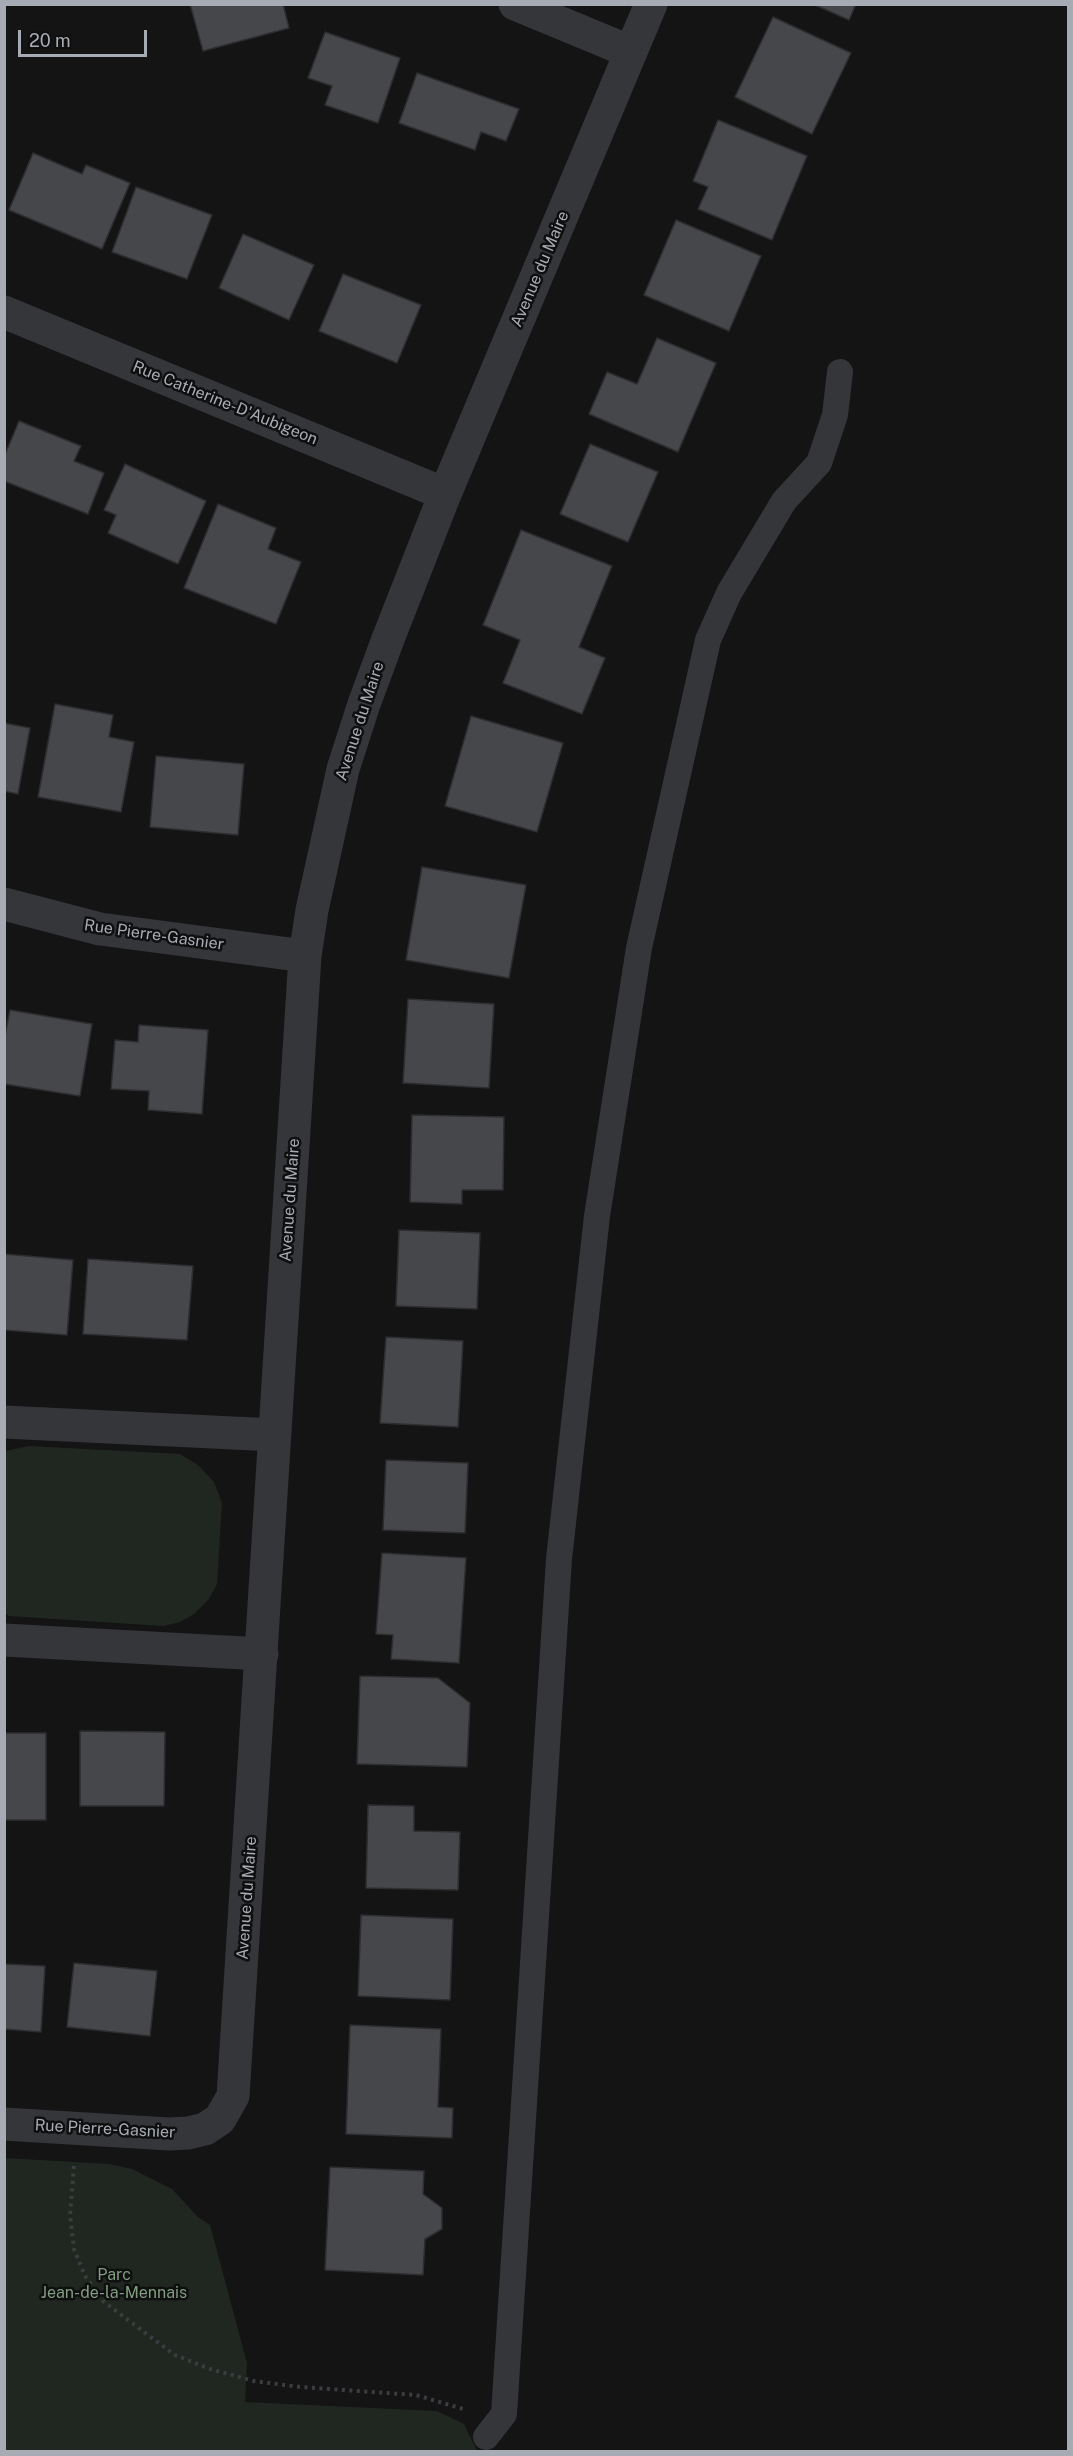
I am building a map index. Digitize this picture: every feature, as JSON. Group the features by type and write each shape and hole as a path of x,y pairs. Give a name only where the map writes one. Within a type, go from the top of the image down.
{"street":[{"path":"515,4 631,52"},
{"name":"Avenue du Maire","path":"205,2129 220,2119 229,2106 236,2085 305,956 312,910 343,769 384,650 445,494 651,4"},
{"name":"Rue Catherine-D'Aubigeon","path":"4,312 445,494"},
{"name":"Rue Pierre-Gasnier","path":"4,904 100,929 305,956"},
{"path":"4,1422 275,1436"},
{"path":"4,1640 262,1654"},
{"name":"Rue Pierre-Gasnier","path":"4,2124 169,2134 205,2129"}],"lane":[{"path":"486,2437 504,2414 559,1559 597,1216 639,948 708,640 729,593 784,501 819,462 829,439 835,415 840,372"}],"path":[{"path":"75,2162 70,2215 74,2249 85,2276 104,2302 175,2355 210,2369 254,2381 300,2387 416,2395 459,2407 476,2418 486,2437"}],"green space":[{"path":"29,1446 180,1454 198,1465 214,1482 222,1503 217,1584 209,1599 194,1614 180,1622 163,1626 9,1616 5,1613 5,1451"},
{"name":"Parc Jean-de-la-Mennais","path":"4,2158 109,2164 132,2169 172,2189 198,2217 210,2225 247,2363 245,2402 437,2411 464,2424 477,2451 5,2451"}],"building":[{"path":"190,4 283,4 289,28 203,51"},
{"path":"813,4 856,4 849,20"},
{"path":"773,17 851,53 812,134 735,97"},
{"path":"325,32 400,58 378,123 325,105 332,86 308,78"},
{"path":"417,73 519,109 506,141 481,132 475,150 399,123"},
{"path":"718,120 807,156 772,240 698,209 708,187 693,181"},
{"path":"33,153 82,174 86,165 130,183 102,249 9,210"},
{"path":"136,187 212,215 187,279 112,252"},
{"path":"676,220 761,256 729,331 644,295"},
{"path":"243,234 314,265 289,320 219,288"},
{"path":"343,274 421,305 397,363 319,331"},
{"path":"657,338 716,363 678,452 589,414 607,372 637,384"},
{"path":"19,421 81,446 74,461 104,473 88,514 4,481 4,457"},
{"path":"590,444 658,472 628,542 560,514"},
{"path":"125,464 206,501 178,564 108,533 116,515 104,510"},
{"path":"218,504 276,528 268,549 301,562 276,624 184,588"},
{"path":"521,530 612,566 579,647 605,658 582,714 503,683 520,640 483,625"},
{"path":"55,704 113,715 109,737 134,742 121,812 38,797"},
{"path":"471,716 563,743 537,832 445,806"},
{"path":"4,723 30,728 18,794 4,791"},
{"path":"156,756 244,764 238,835 150,827"},
{"path":"422,867 526,885 509,978 406,960"},
{"path":"408,999 494,1004 489,1088 403,1083"},
{"path":"10,1010 92,1024 80,1096 4,1084 4,1041"},
{"path":"139,1025 208,1030 202,1114 148,1110 149,1091 111,1089 115,1040 138,1042"},
{"path":"412,1115 504,1117 503,1190 462,1190 462,1204 410,1202"},
{"path":"399,1230 480,1233 477,1309 396,1306"},
{"path":"4,1254 73,1260 67,1335 4,1330"},
{"path":"88,1259 193,1266 187,1340 83,1334"},
{"path":"386,1337 463,1341 458,1427 380,1423"},
{"path":"386,1460 468,1463 465,1533 383,1530"},
{"path":"382,1553 466,1558 459,1663 391,1659 393,1635 376,1634"},
{"path":"360,1676 438,1678 470,1703 467,1767 357,1764"},
{"path":"80,1731 165,1732 164,1806 80,1806"},
{"path":"4,1733 46,1733 46,1820 4,1820"},
{"path":"368,1805 414,1806 414,1831 460,1832 458,1890 366,1888"},
{"path":"361,1915 453,1919 450,2000 358,1996"},
{"path":"74,1963 157,1971 150,2036 67,2027"},
{"path":"4,1964 45,1966 41,2032 4,2029"},
{"path":"350,2025 441,2029 438,2107 453,2108 452,2138 346,2134"},
{"path":"330,2167 424,2171 423,2194 442,2208 442,2229 425,2239 423,2275 325,2270"}]}
